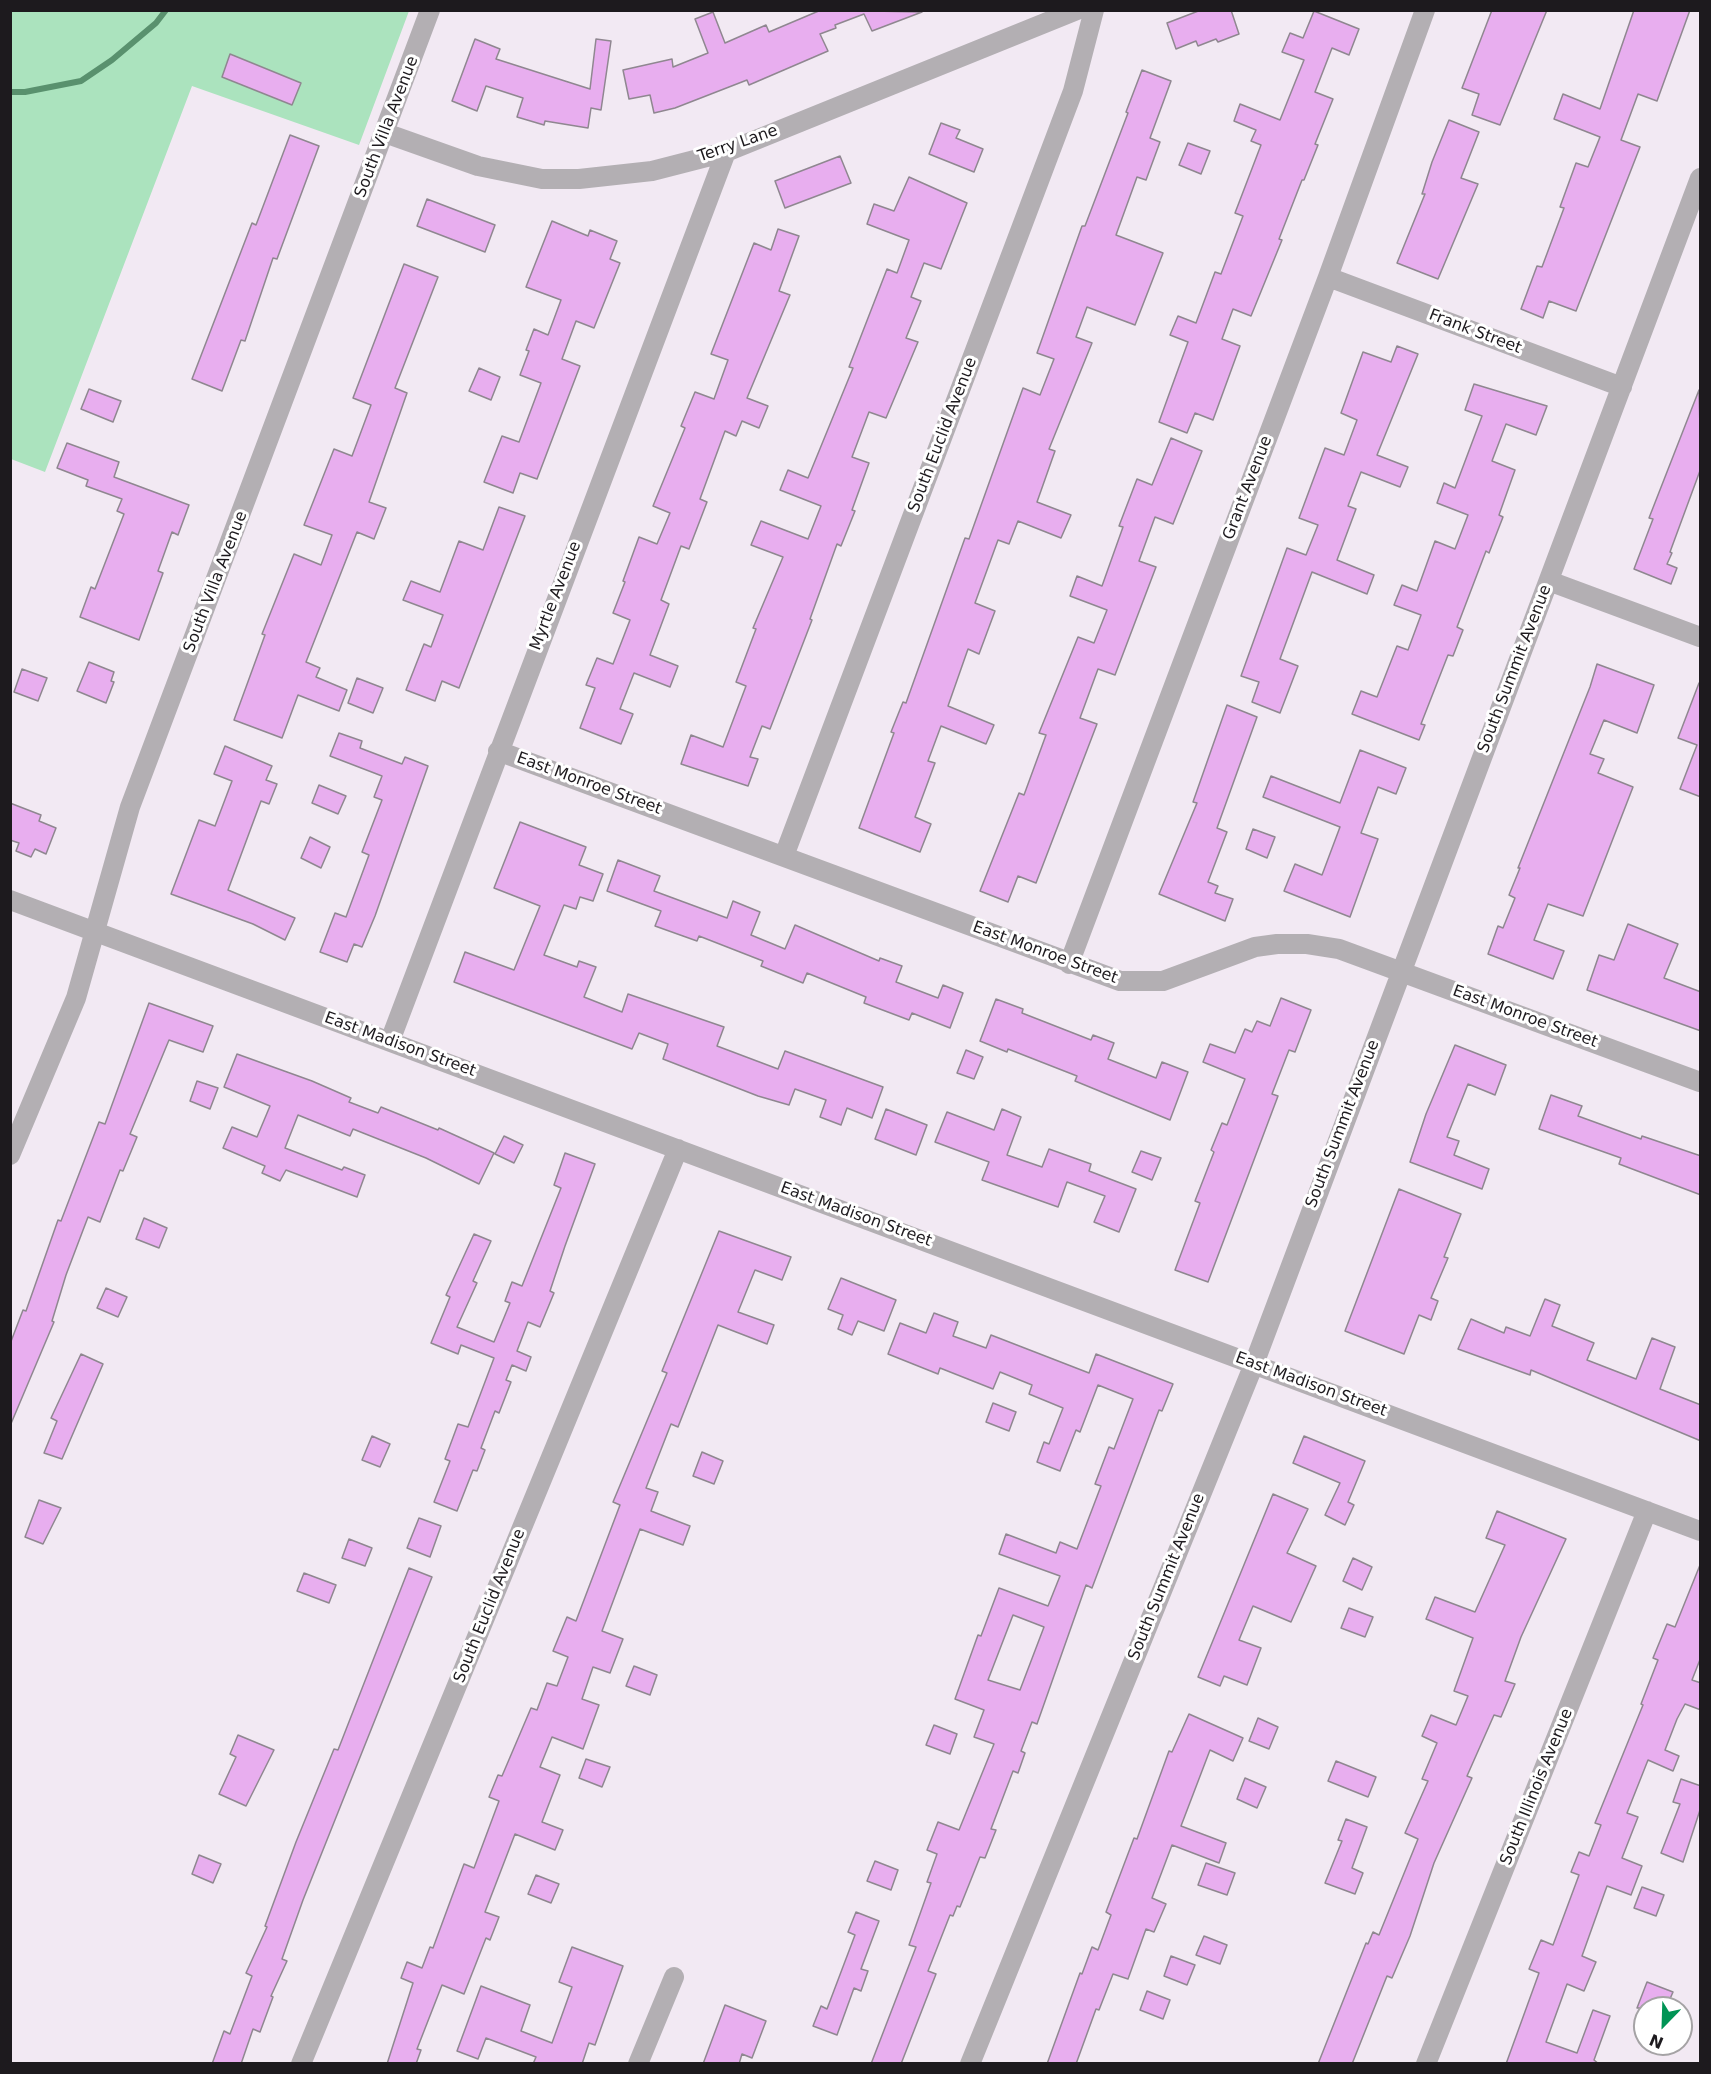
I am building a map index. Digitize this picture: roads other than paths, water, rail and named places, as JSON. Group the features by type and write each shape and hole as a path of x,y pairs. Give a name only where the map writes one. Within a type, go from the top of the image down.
{"street":[{"name":"South Villa Avenue","path":"10,1155 76,998 130,807 430,10"},
{"name":"Terry Lane","path":"384,133 478,166 542,179 579,179 652,171 726,152 1077,10"},
{"name":"South Euclid Avenue","path":"784,856 1073,91 1094,10"},
{"name":"Grant Avenue","path":"1069,964 1328,277 1425,10"},
{"name":"Myrtle Avenue","path":"390,1041 498,750 726,152"},
{"name":"South Summit Avenue","path":"970,2064 1254,1364 1548,581 1699,188"},
{"name":"Frank Street","path":"1328,277 1622,387"},
{"path":"1548,581 1701,637"},
{"name":"East Monroe Street","path":"498,750 1069,964 1120,981 1139,983 1186,975 1255,947 1307,944 1339,949 1701,1082"},
{"name":"East Madison Street","path":"10,900 1701,1531"},
{"name":"South Euclid Avenue","path":"301,2064 678,1149"},
{"name":"South Illinois Avenue","path":"1426,2064 1647,1511"},
{"path":"638,2064 674,1977"}],"waterway":[{"path":"10,92 25,92 81,81 112,60 156,23 166,10"}]}
